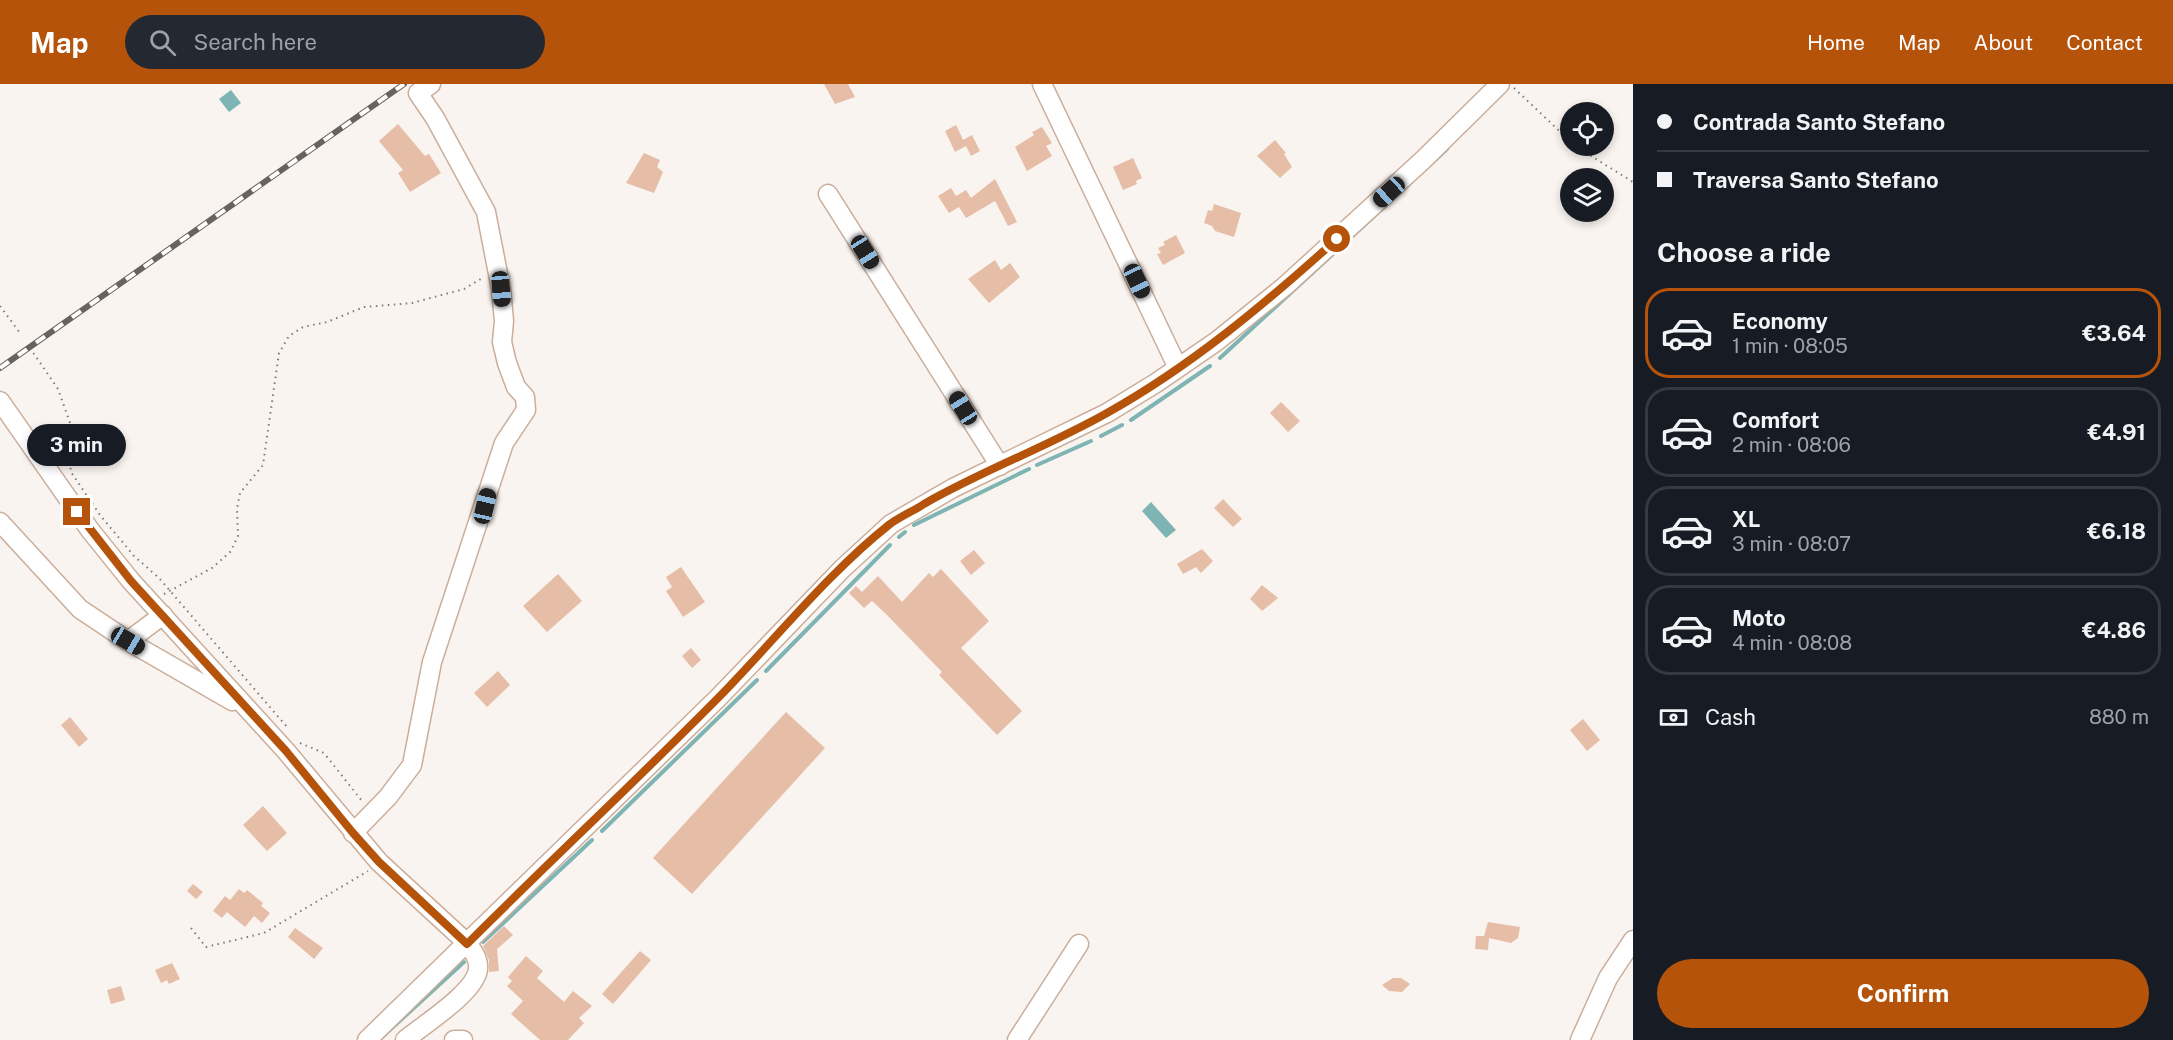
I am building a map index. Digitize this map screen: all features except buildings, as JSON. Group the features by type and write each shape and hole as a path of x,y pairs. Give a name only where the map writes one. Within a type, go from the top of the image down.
{"street":[{"path":"353,833 370,817 412,765 432,662 504,443 526,410 525,397 516,387 504,353 502,342 504,321 486,212 435,118 418,93 431,84"},
{"path":"1042,84 1178,368"},
{"path":"367,1040 718,698 842,569 891,524 953,488 1107,413 1178,368 1285,286 1423,160 1500,84"},
{"path":"828,194 1000,466"},
{"path":"0,401 90,530 157,609 238,697 379,862 467,944 477,958 478,970 475,978 463,994 412,1038"},
{"path":"0,522 80,609 128,641 232,701 238,697"},
{"path":"128,641 157,609"},
{"path":"1580,1040 1608,978 1633,940"},
{"path":"1017,1040 1079,944"},
{"path":"454,1040 462,1040"}],"path":[{"path":"1510,84 1560,132"},
{"path":"1591,156 1633,183"},
{"path":"157,609 170,590 212,568 231,551 238,536 237,509 240,493 263,465 279,353 289,336 303,327 327,322 364,307 412,303 464,289 497,270"},
{"path":"0,306 20,333"},
{"path":"30,348 58,389 75,437 70,463 71,472 100,514 134,556 170,590 301,743 324,753 367,808 370,817"},
{"path":"191,928 206,947 264,933 337,891 379,862"}],"water":[{"path":"231,90 241,103 229,112 219,99"},
{"path":"1151,502 1176,530 1166,538 1142,511"}],"waterway":[{"path":"1220,358 1447,149"},
{"path":"1131,420 1210,366"},
{"path":"1101,436 1122,425"},
{"path":"1037,465 1091,441"},
{"path":"914,525 1029,469"},
{"path":"899,537 905,532"},
{"path":"766,671 890,545"},
{"path":"602,831 757,680"},
{"path":"483,942 592,840"},
{"path":"380,1039 464,962"}],"railway":[{"path":"0,368 404,84"}],"route":[{"path":"77,512 131,581 286,751 379,862 467,944 718,698 842,569 891,524 953,488 1048,444 1156,384 1217,341 1285,286 1337,239"}]}
